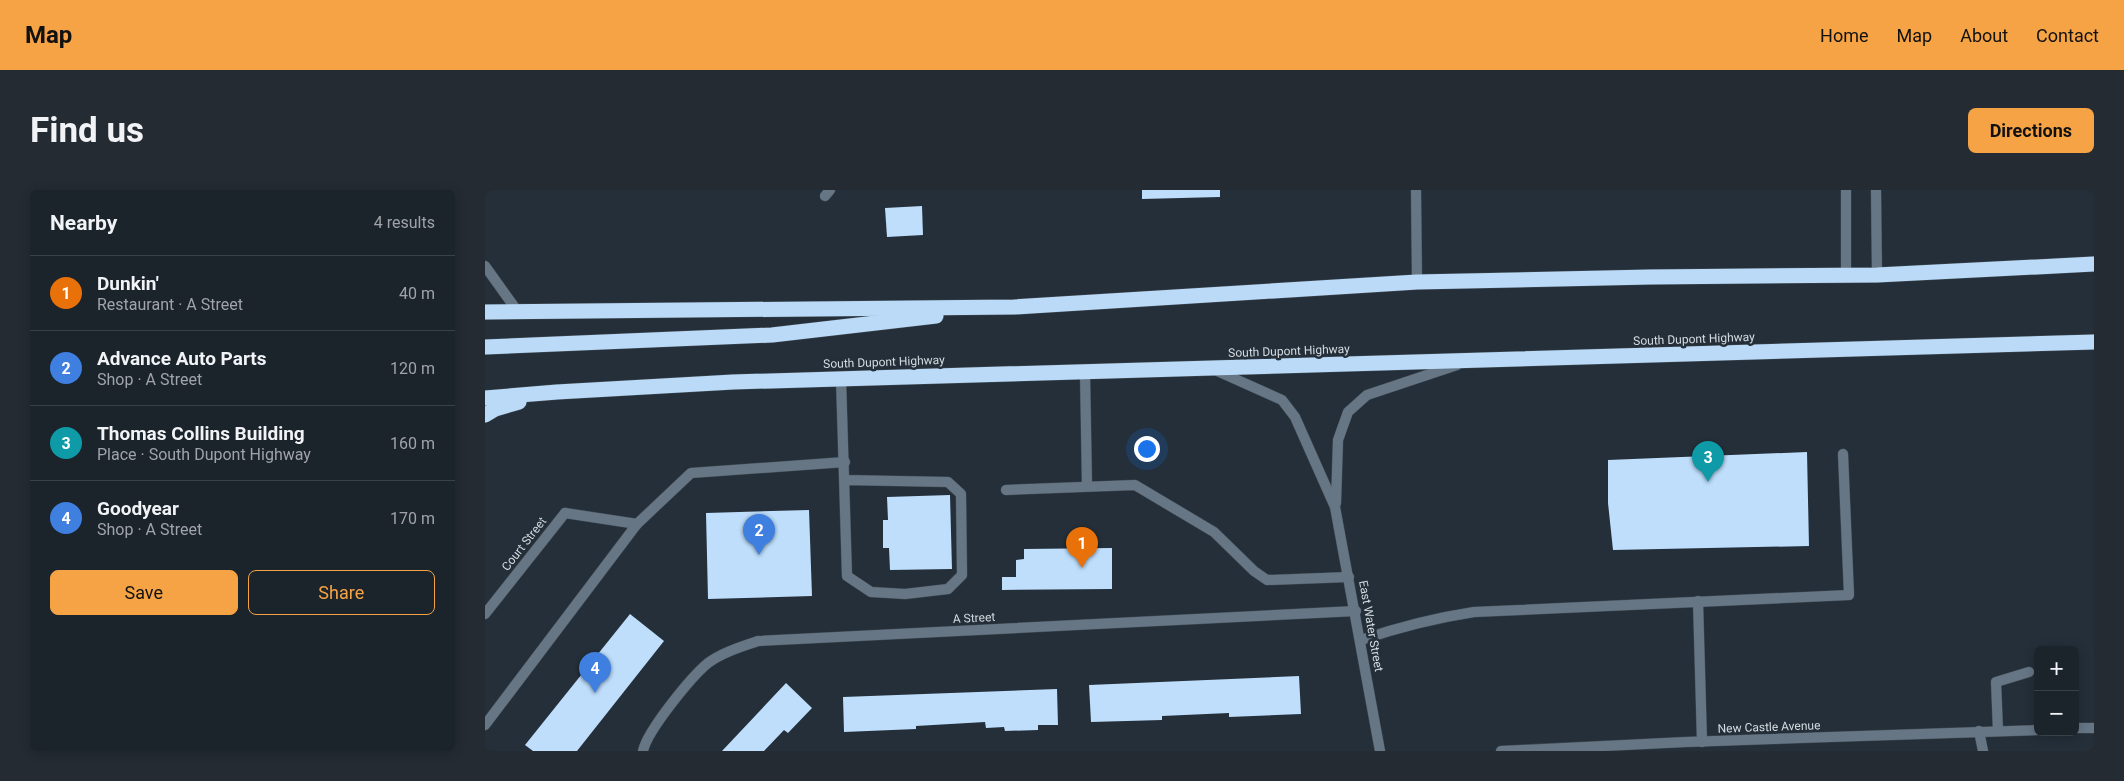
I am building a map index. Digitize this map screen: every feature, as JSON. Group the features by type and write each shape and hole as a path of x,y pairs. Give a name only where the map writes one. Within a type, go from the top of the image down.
{"highway":[{"path":"485,311 1014,307 1417,282 1640,277 1877,275 2094,264"},
{"path":"485,347 772,335 1014,307"},
{"name":"South Dupont Highway","path":"485,398 733,382 2094,342"},
{"path":"485,415 495,409 557,392"}],"street":[{"path":"1416,190 1417,282"},
{"path":"1846,190 1846,275"},
{"path":"1876,190 1877,275"},
{"path":"485,266 518,312"},
{"name":"East Water Street","path":"1335,507 1338,440 1348,412 1367,395 1469,361"},
{"name":"East Water Street","path":"1211,368 1282,400 1295,417 1335,507 1356,611 1380,751"},
{"path":"1085,372 1087,486"},
{"path":"841,379 847,576 871,592 905,594 947,589 962,574 961,494 948,482 845,480"},
{"path":"1361,640 1403,626 1474,612 1849,595 1843,454"},
{"path":"485,725 637,524 691,473 845,462"},
{"path":"1006,490 1135,485 1214,532 1254,571 1267,580 1349,577"},
{"name":"Court Street","path":"485,614 565,513 637,524"},
{"path":"1698,601 1702,742"},
{"name":"A Street","path":"643,751 654,728 695,676 709,663 731,650 758,641 1356,611"},
{"path":"1998,731 1995,682 2029,672"},
{"path":"2079,728 2094,728"},
{"name":"New Castle Avenue","path":"1501,751 1687,746 1702,742 2034,730"},
{"path":"1979,731 1983,751"}],"building":[{"path":"1142,190 1220,190 1220,197 1142,199"},
{"path":"922,206 923,235 887,237 885,208"},
{"path":"1807,452 1809,546 1613,550 1608,503 1608,460"},
{"path":"950,495 952,569 890,570 889,548 883,548 883,520 888,520 887,497"},
{"path":"809,510 812,596 708,599 706,513"},
{"path":"1112,548 1112,589 1002,590 1002,577 1016,577 1016,560 1024,559 1024,549"},
{"path":"630,614 664,641 577,751 533,751 525,745"},
{"path":"1299,676 1301,714 1229,717 1229,713 1162,716 1162,720 1091,722 1089,685"},
{"path":"786,683 812,708 788,733 784,730 764,751 722,751"},
{"path":"1057,689 1058,725 1038,725 1038,730 1005,731 1004,727 986,728 985,722 916,726 916,729 844,732 843,697"}],"place":[{"name":"Thomas Collins Building","path":"1708,482"},
{"name":"Advance Auto Parts","path":"759,555"},
{"name":"Dunkin'","path":"1082,568"},
{"name":"Goodyear","path":"595,693"}]}
